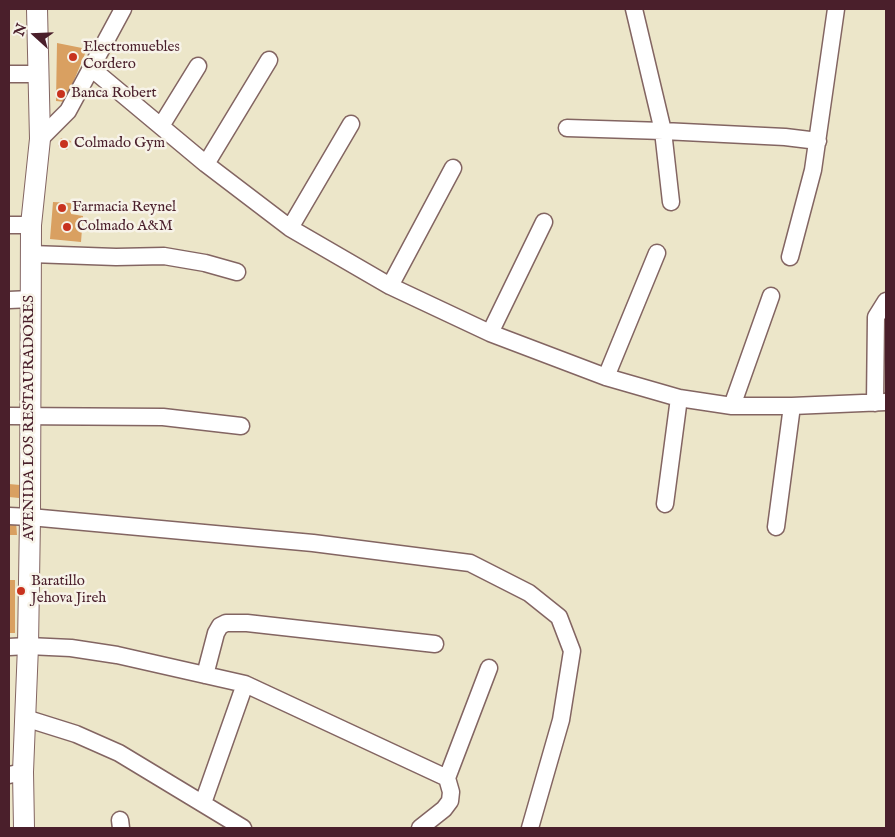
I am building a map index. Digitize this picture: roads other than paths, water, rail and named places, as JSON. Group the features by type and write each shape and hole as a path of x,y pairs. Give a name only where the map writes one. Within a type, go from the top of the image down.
{"street":[{"name":"AVENIDA LOS RESTAURADORES","path":"24,828 16,774 25,718 18,646 30,517 31,225 40,139 37,9"},
{"path":"40,139 68,111 122,9"},
{"path":"634,9 663,131 671,202"},
{"path":"790,256 813,170 836,9"},
{"path":"206,164 269,60"},
{"path":"162,126 198,66"},
{"path":"91,68 206,164 290,228 390,286 490,333 606,377 679,398 732,406 880,403 876,318 886,301"},
{"path":"9,74 39,74"},
{"path":"290,228 351,124"},
{"path":"567,128 663,131 818,140"},
{"path":"390,286 453,168"},
{"path":"490,333 544,222"},
{"path":"9,226 31,225"},
{"path":"606,377 657,252"},
{"path":"31,254 116,257 164,256 205,263 237,272"},
{"path":"732,406 770,296"},
{"path":"9,300 31,298"},
{"path":"665,504 679,398"},
{"path":"776,527 792,406"},
{"path":"9,416 164,417 241,426"},
{"path":"9,516 312,543 470,563 529,593 559,617 572,651 561,720 530,828"},
{"path":"205,675 216,632 226,622 435,644"},
{"path":"18,646 71,648 117,655 245,684 447,778"},
{"path":"420,828 444,809 450,801 451,792 447,778 489,668"},
{"path":"203,803 245,684"},
{"path":"25,718 76,734 119,754 243,828"}],"place":[{"name":"Electromuebles Cordero","path":"73,57"},
{"name":"Banca Robert","path":"61,94"},
{"name":"Colmado Gym","path":"64,144"},
{"name":"Farmacia Reynel","path":"62,208"},
{"name":"Colmado A&M","path":"67,227"},
{"name":"Baratillo Jehova Jireh","path":"21,591"}]}
